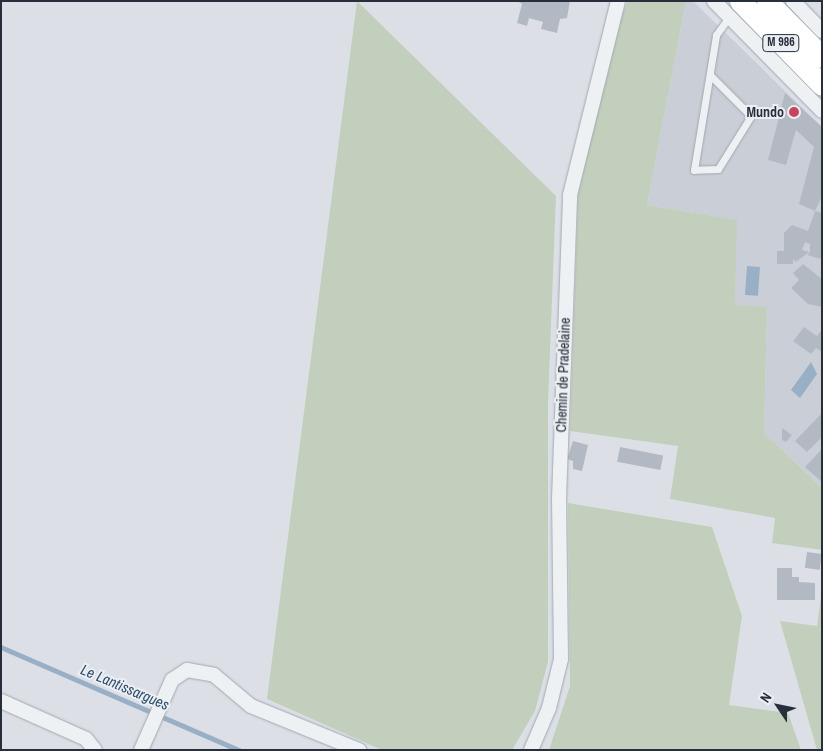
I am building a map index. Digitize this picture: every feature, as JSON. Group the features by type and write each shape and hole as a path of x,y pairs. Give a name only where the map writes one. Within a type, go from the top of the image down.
{"main road":[{"name":"M 986","path":"767,1 822,57"},
{"name":"M 986","path":"734,9 822,85"}],"street":[{"name":"Chemin de Pradelaine","path":"530,750 549,708 561,659 559,499 570,196 618,1"},
{"path":"714,1 734,9 822,112"},
{"path":"792,1 822,31"},
{"path":"141,750 160,702 172,680 187,670 201,670 214,675 251,706 359,750"},
{"path":"1,701 86,739 95,750"}],"lane":[{"path":"710,75 751,116 718,169 694,170 716,34 734,9"}],"shaded area":[{"path":"686,1 693,1 822,127 822,488 764,433 767,308 735,305 736,220 647,205"}],"green space":[{"path":"357,1 556,196 548,403 548,662 535,711 512,750 382,750 267,699"},
{"path":"628,1 686,1 647,205 737,220 735,305 767,307 764,433 822,488 822,550 772,543 775,518 670,499 678,446 570,431 578,196 614,32"},
{"path":"568,503 712,527 742,616 729,705 788,713 801,750 549,750 570,686"},
{"path":"822,590 822,750 817,750 780,621 817,626"}],"water":[{"path":"747,266 760,267 758,296 745,295"},
{"path":"811,362 817,374 800,398 791,390"}],"building":[{"path":"517,1 570,1 567,18 560,19 557,33 541,29 543,22 529,18 527,26 517,23 522,4"},
{"path":"785,93 822,127 822,196 815,211 799,204 814,147 796,130 786,165 768,160"},
{"path":"815,211 822,213 821,259 807,255 810,252 810,244 805,242 802,250 809,252 796,262 793,259 793,264 777,264 777,251 784,251 784,233 792,225 808,231"},
{"path":"803,264 822,279 822,307 808,304 791,288 799,280 793,273"},
{"path":"804,327 817,336 822,330 822,352 816,348 811,354 793,341"},
{"path":"822,413 822,437 807,452 795,441"},
{"path":"782,428 792,435 786,442 782,440"},
{"path":"573,441 588,445 582,471 573,469 573,461 567,459"},
{"path":"620,447 663,455 660,470 617,462"},
{"path":"822,449 822,482 805,467"},
{"path":"807,552 822,554 820,570 805,568"},
{"path":"777,568 792,568 792,577 799,577 799,582 815,583 815,600 777,600"}],"waterway":[{"name":"Le Lantissargues","path":"1,647 239,750"}],"place":[{"name":"Mundo","path":"794,112"}]}
